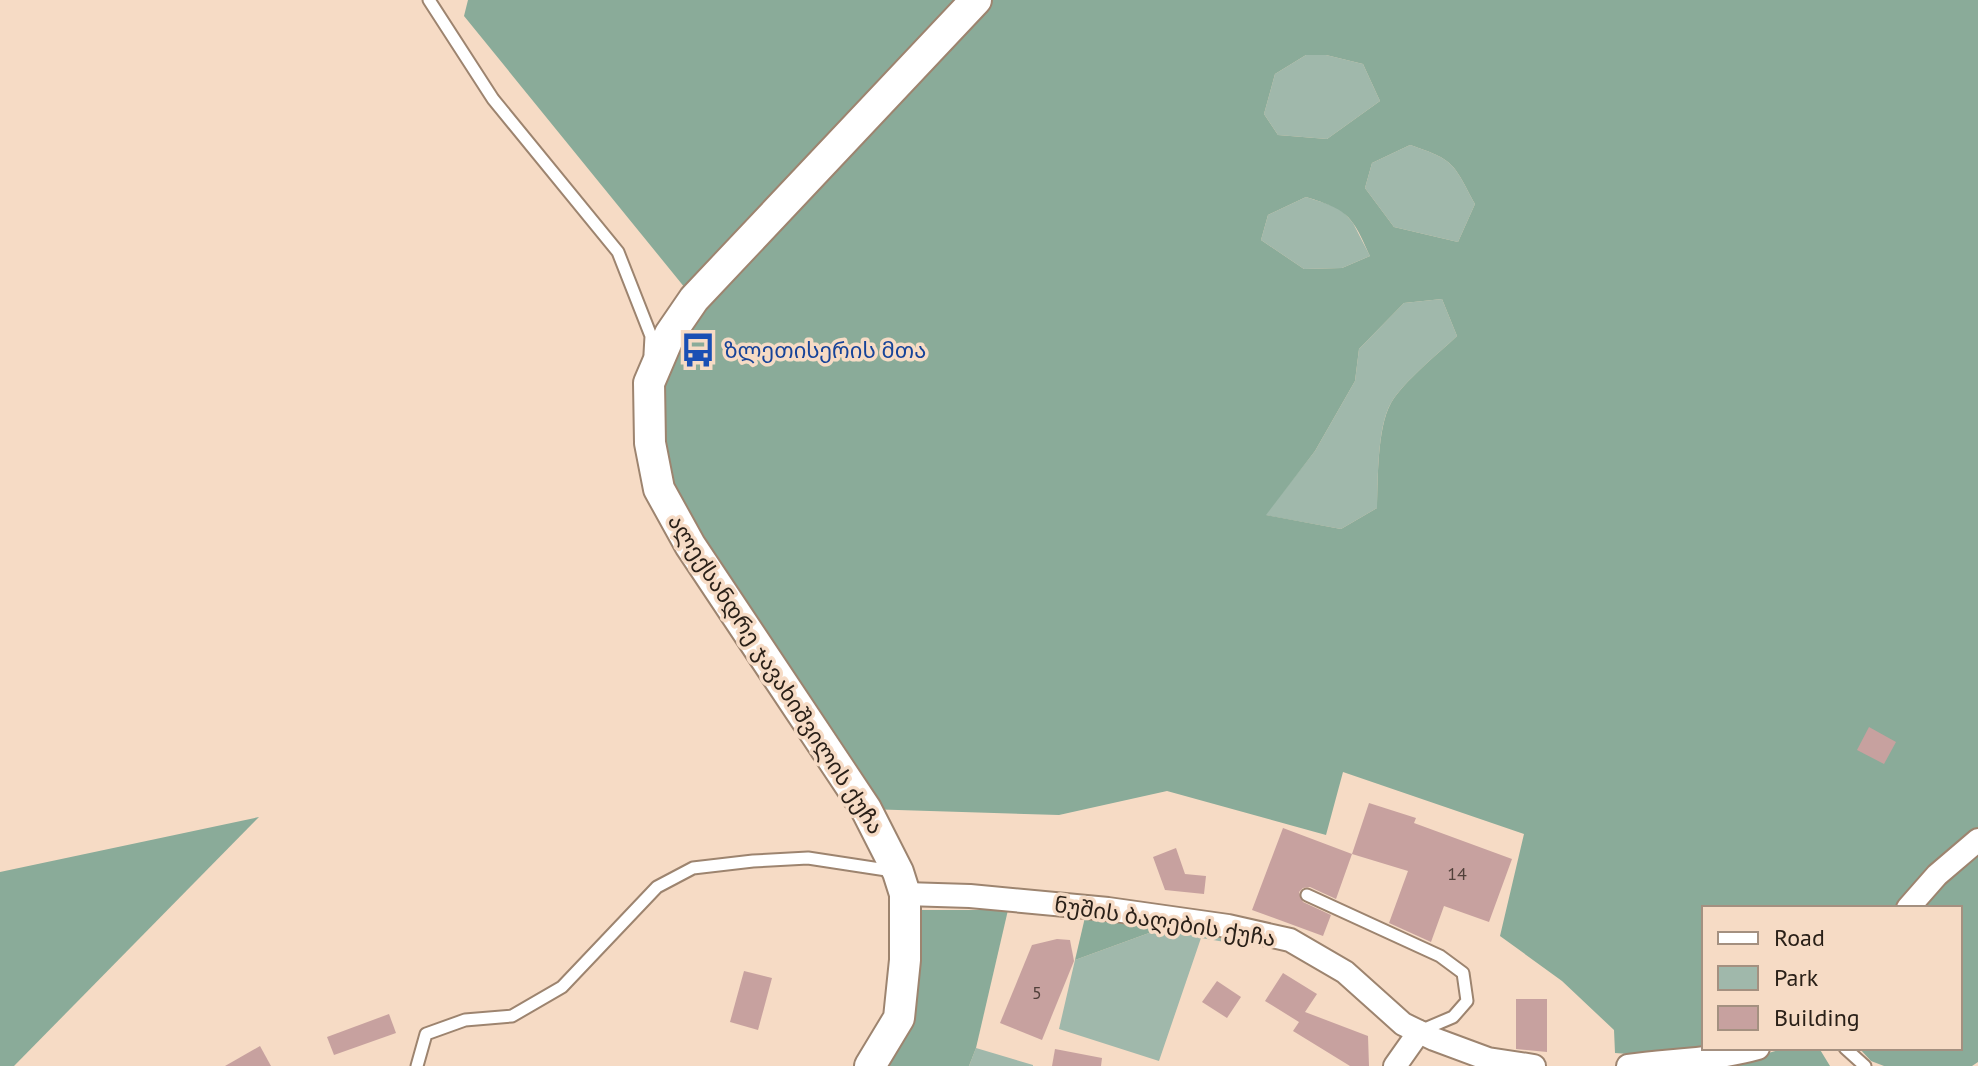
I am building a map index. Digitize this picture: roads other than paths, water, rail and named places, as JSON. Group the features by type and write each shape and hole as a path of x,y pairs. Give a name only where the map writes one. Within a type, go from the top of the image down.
{"main road":[{"name":"ალექსანდრე ჯავახიშვილის ქუჩა","path":"902,883 866,809 690,545 659,489 650,443 649,383 670,334 694,299 976,0"},
{"path":"870,1066 899,1018 905,960 902,883"}],"street":[{"path":"1910,906 1937,875 1978,840"},
{"name":"ნუშის ბაღების ქუჩა","path":"902,883 970,896 1108,909 1228,926 1290,940 1345,972 1403,1024 1488,1059 1534,1066"},
{"path":"1395,1066 1419,1032"},
{"path":"1628,1066 1733,1055 1751,1050"}],"lane":[{"path":"429,0 493,99 618,252 651,336 649,383"},
{"path":"417,1066 426,1034 465,1020 512,1016 562,987 657,887 693,868 808,858 902,883"},
{"path":"1307,895 1440,956 1463,973 1467,1001 1453,1017 1419,1032"},
{"path":"1847,1050 1865,1066"}],"place":[{"name":"ზლეთისერის მთა","path":"698,350"}]}
